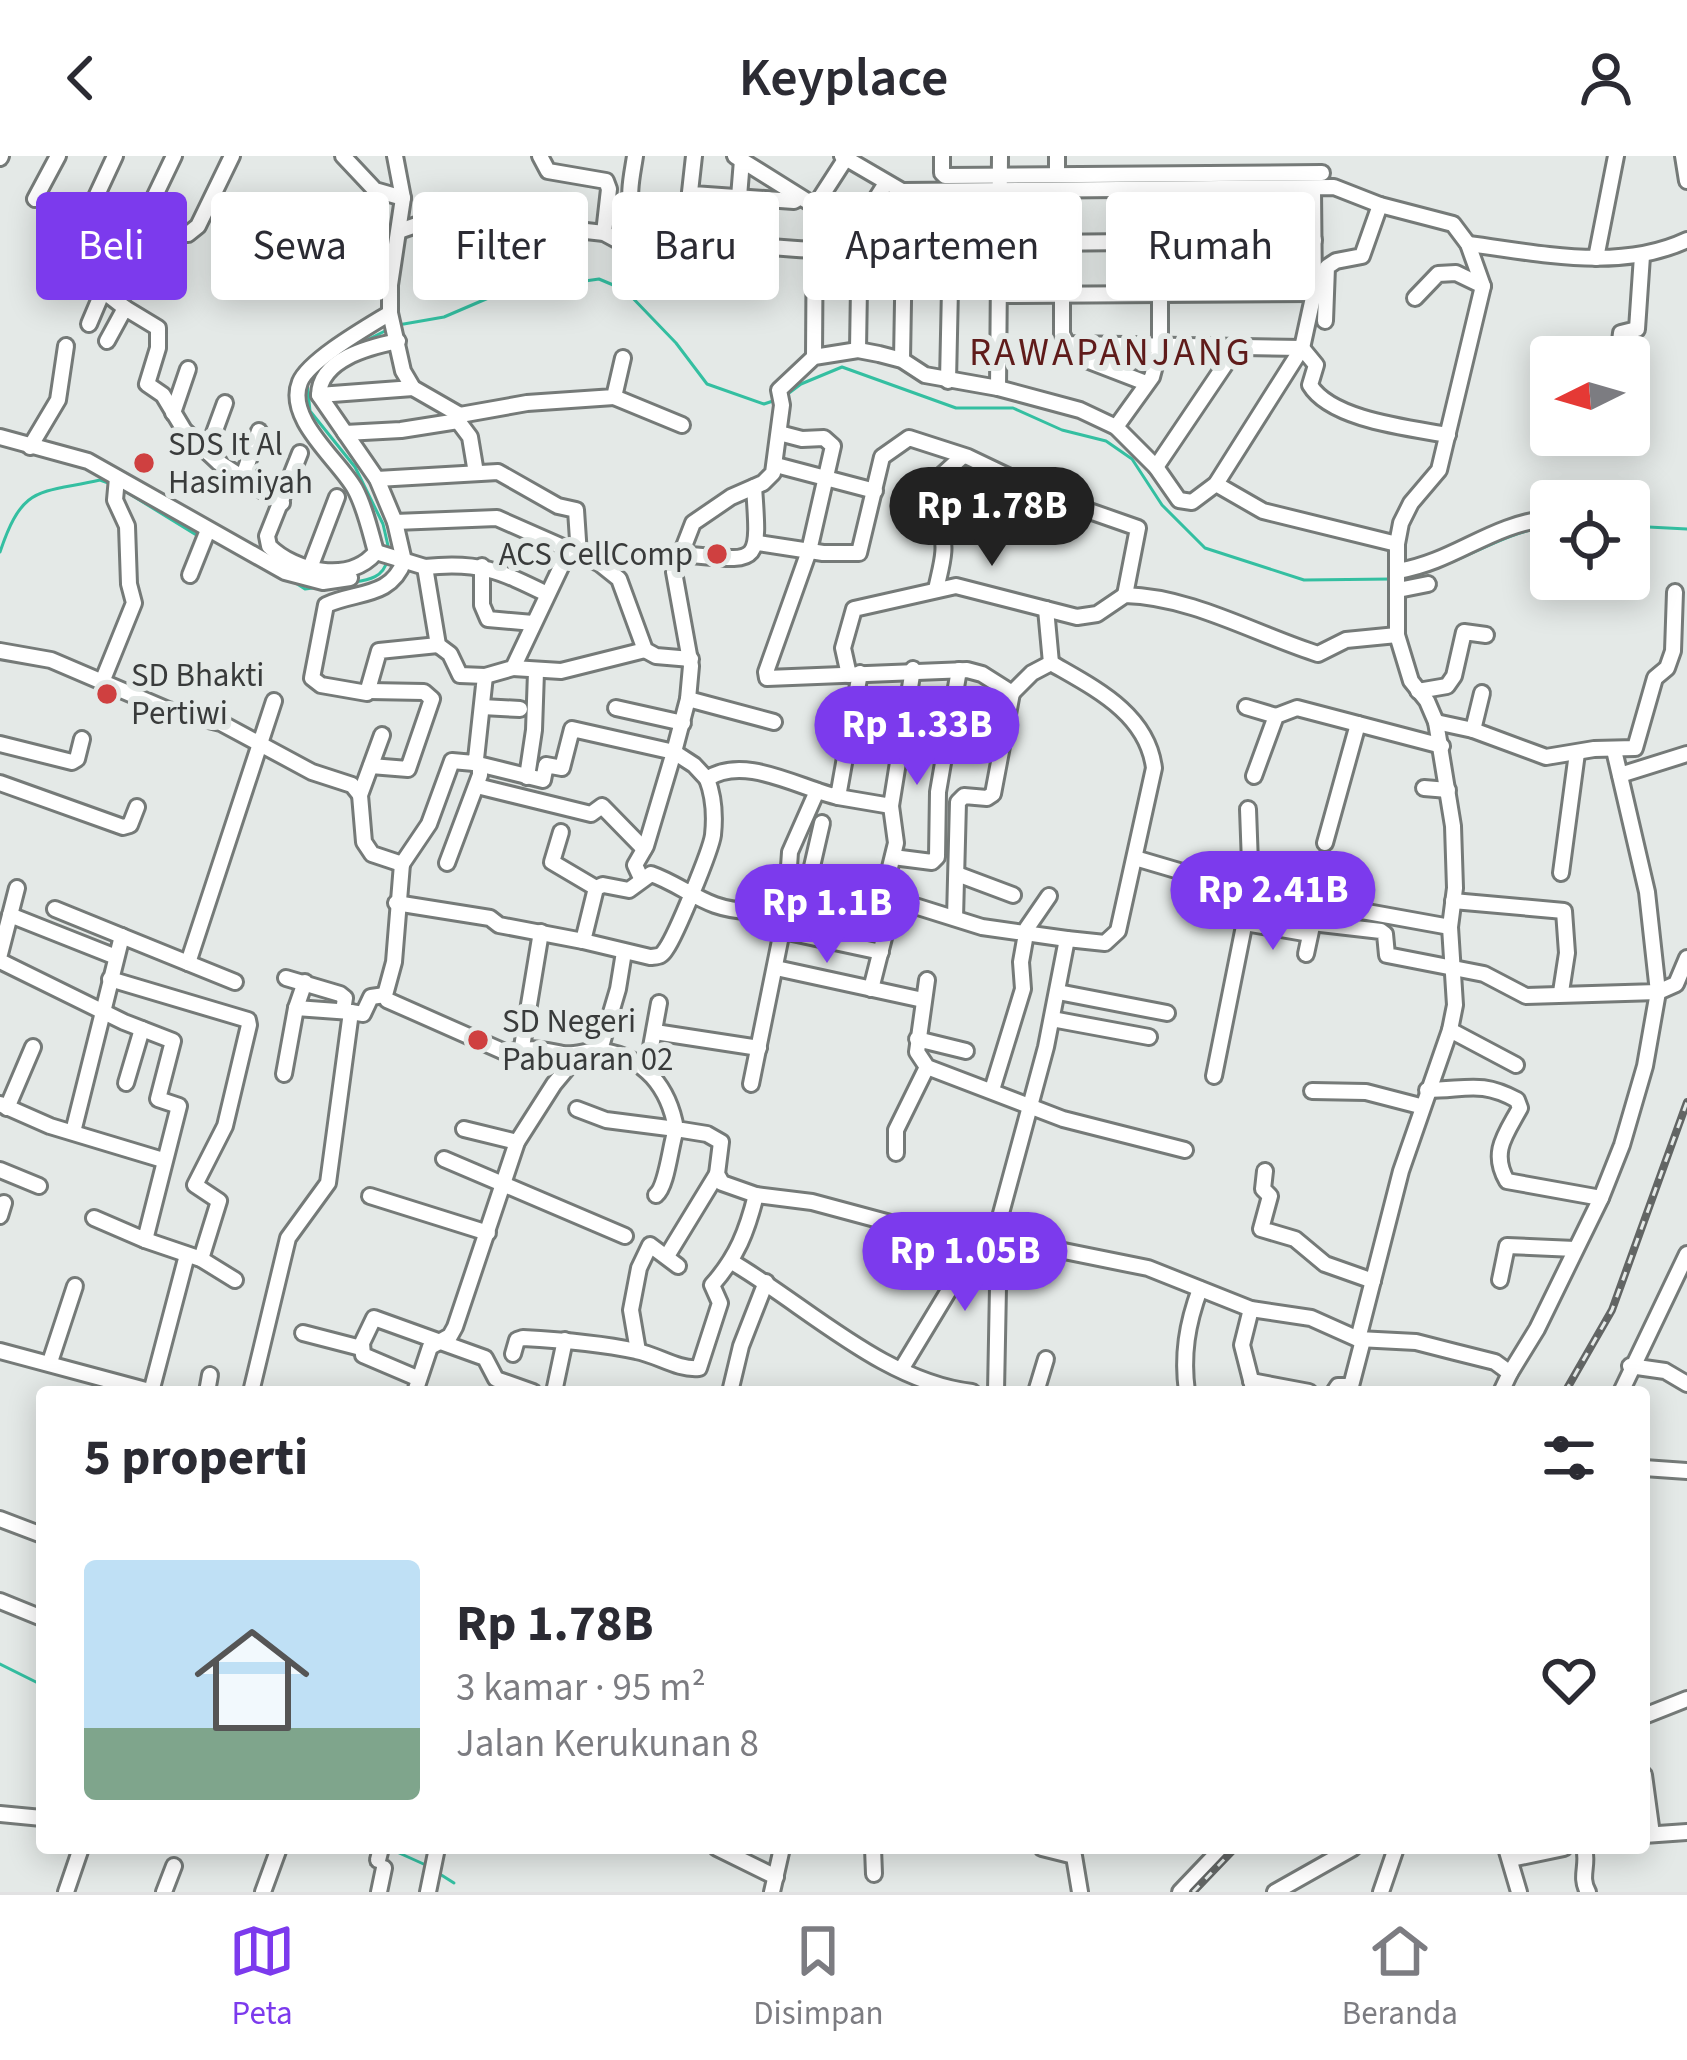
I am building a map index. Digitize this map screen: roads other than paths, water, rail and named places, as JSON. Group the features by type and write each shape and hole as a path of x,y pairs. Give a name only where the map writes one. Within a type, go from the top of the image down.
{"street":[{"path":"35,199 58,156"},
{"path":"98,192 115,156"},
{"path":"157,192 174,156"},
{"path":"187,232 194,230 232,156"},
{"path":"343,156 375,190 403,198"},
{"path":"395,156 403,198 390,285 403,370 413,388 459,418 470,437 476,473"},
{"path":"540,156 543,166 553,173 606,181 604,233"},
{"path":"635,156 632,203 634,213 647,224 696,240 803,249"},
{"path":"690,192 694,156"},
{"path":"942,156 945,176 1000,185 1057,175 1213,172 1313,190 1334,187"},
{"path":"1000,156 1000,192"},
{"path":"1057,156 1057,175"},
{"path":"1108,156 1108,173"},
{"path":"1154,156 1155,173"},
{"path":"1312,167 1322,156"},
{"path":"1596,258 1616,156"},
{"path":"1683,156 1687,181"},
{"path":"823,192 844,157 902,191 1000,185 1160,190 1258,163 1312,167 1334,187 1380,205 1443,218 1468,244 1483,286 1448,435 1439,470 1411,503 1397,544 1397,635 1411,681 1436,722 1453,826 1450,927 1455,1005 1420,1106 1373,1281 1352,1386"},
{"path":"738,158 739,192"},
{"path":"738,158 803,200"},
{"path":"880,192 886,183"},
{"path":"779,201 800,198"},
{"path":"1325,321 1328,267 1362,256 1380,205"},
{"path":"399,231 467,208 514,223 612,237"},
{"path":"1468,244 1596,258 1642,256 1687,241"},
{"path":"1621,336 1637,329 1642,256"},
{"path":"1415,298 1438,274 1456,273 1483,286"},
{"path":"89,324 99,300"},
{"path":"115,300 158,328 158,348 147,384 163,395 207,452 282,503"},
{"path":"641,878 635,865 644,849 688,699 691,659 673,579 680,554 698,519 763,483 776,465 780,398 814,357 814,300"},
{"path":"858,300 858,350"},
{"path":"902,360 903,300"},
{"path":"948,381 950,300"},
{"path":"998,388 1000,300"},
{"path":"1062,300 1062,334 1067,344 1302,348 1316,365 1310,385 1318,398 1384,423 1448,435"},
{"path":"1116,427 1156,367 1159,300"},
{"path":"814,357 858,350 902,360 919,373 948,381 998,388 1079,410 1116,427 1184,502 1192,502 1216,484 1302,348 1312,300"},
{"path":"107,341 125,308"},
{"path":"371,766 408,769 432,699 424,692 364,693 321,685 313,677 328,603 388,585 402,560 395,522 376,479 319,395 325,375 394,326"},
{"path":"376,555 358,494 303,416 298,396 305,375 346,339 394,326"},
{"path":"1074,345 1081,358 1146,382"},
{"path":"30,447 58,400 66,346"},
{"path":"1156,466 1237,347"},
{"path":"614,397 623,358"},
{"path":"173,413 188,369"},
{"path":"319,395 413,388"},
{"path":"345,433 401,430 527,403 614,397 682,424"},
{"path":"207,452 225,403"},
{"path":"242,479 259,431"},
{"path":"779,434 802,440 829,439 832,446 809,551 766,675 770,680 959,670 982,674 1012,693"},
{"path":"0,437 70,454 207,534 312,581 346,579 365,569 376,555"},
{"path":"758,543 859,553 882,457 908,438 963,456 1058,500 1137,526 1125,595"},
{"path":"300,453 267,536 272,550 310,568 344,571 376,555 425,567 468,563 547,594"},
{"path":"942,535 920,517 917,508 922,493 963,456"},
{"path":"776,465 875,491"},
{"path":"376,479 498,472 558,506 576,510 574,553 547,594 513,668"},
{"path":"102,682 134,603 127,526 116,483"},
{"path":"1216,484 1262,511 1397,544"},
{"path":"680,554 741,559 753,554 758,543 754,487"},
{"path":"310,568 337,497"},
{"path":"942,535 956,529 1049,532 1056,526 1058,500"},
{"path":"395,522 497,518 598,563 620,579 645,650 656,656 691,659"},
{"path":"1398,580 1476,540 1530,522"},
{"path":"190,575 207,534"},
{"path":"936,590 942,535"},
{"path":"482,566 482,605 488,619 533,623"},
{"path":"425,567 438,645"},
{"path":"1398,580 1428,584"},
{"path":"838,797 855,674 843,648 854,609 956,586 1077,617 1097,614 1125,595 1191,606 1318,655 1346,640 1397,635"},
{"path":"1436,722 1546,757 1635,748 1655,678 1669,665 1675,592"},
{"path":"1046,609 1051,663"},
{"path":"1418,691 1447,686 1454,676 1464,632 1486,635"},
{"path":"369,691 379,651 438,645 450,654 460,675 485,676 513,668 536,672 587,667 645,650"},
{"path":"0,668 2,651 51,660 168,710 221,723 312,772 352,785 360,795"},
{"path":"955,918 958,802 964,796 993,794 1012,693 1051,663"},
{"path":"786,882 884,896 1024,935 1105,943 1114,938 1136,858 1153,760 1120,706 1051,663"},
{"path":"884,896 896,835 891,806 913,669"},
{"path":"893,857 932,862 938,857 938,792 959,670"},
{"path":"527,777 535,730 536,672"},
{"path":"447,863 477,786 485,676"},
{"path":"1473,730 1482,693"},
{"path":"688,699 774,722"},
{"path":"188,963 274,701"},
{"path":"1246,706 1276,716 1307,708 1442,746"},
{"path":"482,707 517,709"},
{"path":"616,708 683,723"},
{"path":"1254,776 1276,716"},
{"path":"1325,843 1358,724"},
{"path":"385,995 394,962 396,903 402,864 428,824 452,761 543,780 546,765 562,768 572,729 674,752 707,779 714,803 712,837 662,954 650,958 500,925 490,918 396,903"},
{"path":"382,735 360,795 367,850 402,864"},
{"path":"0,744 74,762 82,739"},
{"path":"1505,1386 1601,1198 1645,1066 1658,992 1647,892 1614,750"},
{"path":"1561,873 1577,753"},
{"path":"1620,775 1687,754"},
{"path":"707,779 724,771 759,772 838,797 891,806"},
{"path":"0,783 123,827 130,825 137,807"},
{"path":"477,786 592,814 602,806 644,849"},
{"path":"1424,788 1448,790"},
{"path":"752,1084 786,911 790,853 817,791"},
{"path":"1214,1076 1252,891 1248,808"},
{"path":"808,884 823,823"},
{"path":"561,832 552,862 596,888"},
{"path":"1136,858 1203,878"},
{"path":"596,888 629,890 651,874 737,910 786,911"},
{"path":"957,874 1013,895"},
{"path":"17,888 0,958 101,1012 173,1041 158,1099 179,1106 145,1240"},
{"path":"583,941 596,888"},
{"path":"1252,891 1450,927"},
{"path":"992,1090 1023,989 1024,935 1049,896"},
{"path":"871,989 900,900"},
{"path":"1453,901 1564,911 1567,953 1561,992"},
{"path":"1306,954 1314,903"},
{"path":"55,909 235,982"},
{"path":"10,915 116,957"},
{"path":"1245,923 1381,932 1387,955 1492,976 1526,996 1658,992 1681,985 1687,958"},
{"path":"782,931 881,952"},
{"path":"522,1047 541,932"},
{"path":"73,1132 122,936"},
{"path":"996,1386 999,1243 1067,939"},
{"path":"600,1050 624,952"},
{"path":"776,968 923,1000"},
{"path":"252,1386 288,1238 328,1183 347,1011 344,996 286,978"},
{"path":"110,979 250,1024 225,1126 195,1185 219,1201 194,1257 154,1386"},
{"path":"927,980 917,1040 917,1052 927,1067 1063,1119 1185,1150"},
{"path":"284,1074 305,982"},
{"path":"1058,992 1167,1012"},
{"path":"296,1008 363,1014 371,997 385,995 410,1012 507,1053 522,1047 579,1054 600,1050 647,1069 668,1095 676,1129 667,1157 666,1182 656,1195"},
{"path":"647,1069 659,1003"},
{"path":"1052,1019 1149,1037"},
{"path":"126,1084 142,1029"},
{"path":"1450,1030 1516,1065"},
{"path":"655,1031 759,1048"},
{"path":"917,1040 966,1051"},
{"path":"33,1047 3,1106 164,1160"},
{"path":"303,1333 361,1348 368,1359 416,1385 430,1347 450,1336 455,1327 517,1142 579,1054"},
{"path":"896,1153 896,1130 927,1067"},
{"path":"1427,1090 1484,1085 1516,1100 1520,1108 1498,1150 1507,1181 1601,1198"},
{"path":"1312,1091 1366,1091 1420,1106"},
{"path":"577,1109 606,1120 707,1134 721,1142 717,1174 672,1261 650,1245 639,1268 631,1310 638,1351"},
{"path":"464,1129 517,1142"},
{"path":"444,1159 625,1236"},
{"path":"0,1170 39,1186"},
{"path":"1265,1171 1263,1189 1270,1196 1261,1229 1289,1236 1324,1264 1373,1281"},
{"path":"717,1174 722,1183 756,1195 801,1200 924,1234 1148,1268 1251,1309 1311,1318 1360,1339 1422,1344 1495,1362 1510,1373"},
{"path":"513,1354 523,1338 565,1340 638,1351 686,1369 699,1368 720,1303 712,1285 732,1262 756,1195"},
{"path":"370,1196 488,1233"},
{"path":"94,1218 194,1257 235,1280"},
{"path":"902,1367 963,1267 968,1241"},
{"path":"1501,1280 1507,1246 1575,1249"},
{"path":"1623,1386 1686,1257"},
{"path":"732,1262 843,1339 941,1386"},
{"path":"731,1386 766,1282"},
{"path":"50,1362 75,1286"},
{"path":"1187,1386 1186,1337 1200,1289"},
{"path":"1251,1309 1242,1345 1252,1386"},
{"path":"361,1348 378,1317 484,1358 496,1378 513,1386"},
{"path":"555,1386 565,1340"},
{"path":"0,1351 132,1386"},
{"path":"704,1357 735,1368"},
{"path":"1038,1386 1046,1359"},
{"path":"1630,1366 1665,1371 1687,1384"},
{"path":"85,1386 88,1373"},
{"path":"208,1386 210,1375"},
{"path":"1650,1468 1687,1471"},
{"path":"0,1519 36,1533"},
{"path":"0,1601 36,1616"},
{"path":"1650,1714 1687,1699"},
{"path":"0,1814 36,1817"},
{"path":"1650,1834 1687,1832"},
{"path":"66,1892 79,1854"},
{"path":"263,1892 277,1854"},
{"path":"726,1854 774,1885 781,1854"},
{"path":"873,1854 874,1874"},
{"path":"1066,1854 1074,1856 1080,1892"},
{"path":"1180,1892 1216,1854"},
{"path":"1285,1890 1343,1854"},
{"path":"1381,1892 1394,1854"},
{"path":"1509,1854 1519,1892"},
{"path":"1586,1854 1583,1882 1588,1892"},
{"path":"431,1885 437,1855"},
{"path":"379,1892 381,1857"},
{"path":"170,1891 174,1866"}],"waterway":[{"path":"398,325 444,317 500,293 599,279 625,290 707,384 764,404 776,400"},
{"path":"339,354 389,329"},
{"path":"785,396 842,367 956,408 1013,408 1062,430 1106,441 1132,459 1162,505 1205,548 1304,580 1391,579"},
{"path":"323,369 307,382 310,411 355,467 383,524 389,550"},
{"path":"0,552 17,514 35,496 100,480 111,484"},
{"path":"120,488 198,536"},
{"path":"1650,527 1687,529"},
{"path":"1400,578 1530,531"},
{"path":"354,582 379,574 387,560"},
{"path":"291,580 305,589 321,587"},
{"path":"0,1664 36,1682"},
{"path":"401,1854 428,1866"},
{"path":"435,1871 454,1883"}],"railway":[{"path":"1568,1386 1612,1310 1687,1102"},
{"path":"1193,1892 1229,1854"}],"place":[{"name":"SDS It Al Hasimiyah","path":"144,463"},
{"name":"ACS CellComp","path":"717,554"},
{"name":"SD Bhakti Pertiwi","path":"107,694"},
{"name":"SD Negeri Pabuaran 02","path":"478,1040"}],"district":[{"name":"RAWAPANJANG","path":"1111,353"}]}
